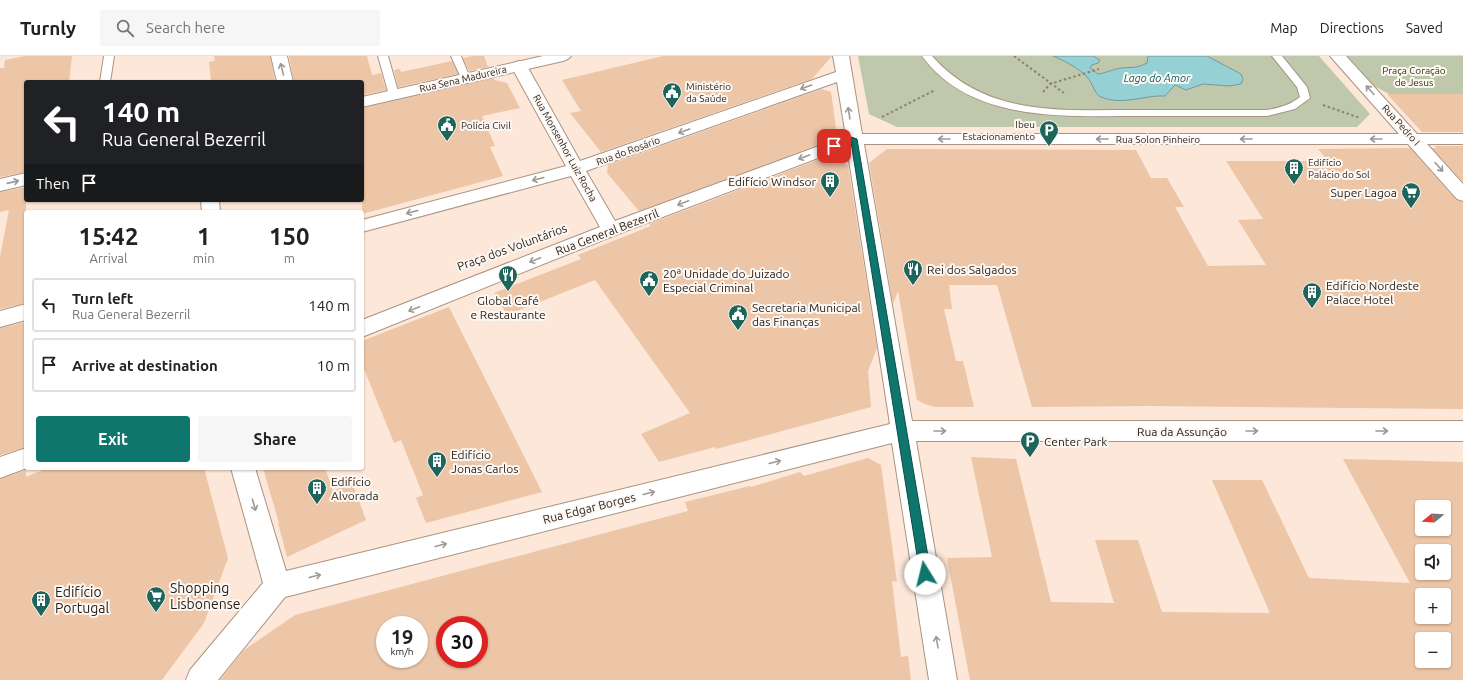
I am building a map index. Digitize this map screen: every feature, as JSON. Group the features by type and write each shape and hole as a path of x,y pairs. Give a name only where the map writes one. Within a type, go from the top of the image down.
{"street":[{"path":"279,56 285,80"},
{"name":"Rua Sena Madureira","path":"364,102 563,56"},
{"name":"Rua Pedro I","path":"1338,56 1463,195"},
{"path":"842,65 943,680"},
{"name":"Rua do Rosário","path":"364,225 576,169 842,65"},
{"name":"Rua Monsenhor Luiz Rocha","path":"519,66 611,230"},
{"name":"Rua Solon Pinheiro","path":"854,139 1463,139"},
{"name":"Rua General Bezerril","path":"364,328 611,230 854,139"},
{"path":"0,185 24,179"},
{"path":"0,319 24,313"},
{"name":"Rua da Assunção","path":"901,431 1463,431"},
{"name":"Rua Edgar Borges","path":"277,586 901,431"},
{"path":"0,468 24,459"},
{"path":"200,680 277,586 243,470"}],"lane":[{"path":"105,80 109,56"},
{"path":"383,56 394,94"},
{"path":"456,56 465,78"},
{"path":"927,56 940,73 951,82 965,90 992,101 1028,110 1056,113 1267,113 1288,109 1297,105 1305,98 1302,87 1277,56"}],"path":[{"path":"1014,56 1071,98 1084,113"},
{"path":"1028,110 1050,84 1098,69"},
{"path":"880,119 951,82"},
{"path":"1305,98 1365,119"}],"green space":[{"path":"858,56 1319,56 1370,114 1357,127 897,127 869,114"},
{"name":"Praça Coração de Jesus","path":"1347,56 1463,56 1463,96 1391,95 1374,86"}],"water":[{"name":"Lago do Amor","path":"1053,56 1093,56 1100,60 1090,68 1098,74 1116,69 1142,65 1147,63 1148,56 1207,56 1241,74 1243,79 1241,84 1230,86 1203,84 1186,90 1175,85 1165,96 1109,100 1099,96 1089,79 1083,74 1071,65"}],"building":[{"path":"25,56 72,56 69,80 24,80 24,172 0,177 0,68 4,68 5,60"},
{"path":"214,56 270,56 275,80 211,80 209,62 215,61"},
{"path":"289,56 367,56 372,75 381,73 386,90 364,95 364,80 294,80"},
{"path":"484,56 488,67 469,71 463,58"},
{"path":"663,56 832,56 812,79 601,152 570,113 581,111 562,80"},
{"path":"452,61 458,74 398,87 394,70 400,69 401,72"},
{"path":"494,78 495,80 507,83 520,108 482,116 495,146 490,147 503,176 364,213 364,210 362,210 362,202 364,202 364,108"},
{"path":"822,89 831,92 836,128 823,143 639,211 607,173 608,165"},
{"path":"1387,94 1463,94 1463,132 1422,132"},
{"path":"1434,146 1463,146 1463,182 1432,148 1437,148"},
{"path":"1410,148 1456,200 1463,202 1463,409 1149,406 1032,407 997,285 949,285 952,309 944,309 956,361 963,361 974,407 935,407 917,400 898,291 893,304 869,163 887,149 1136,150 1151,178 1167,178 1184,207 1175,207 1208,266 1266,265 1238,220 1263,219 1226,161 1328,161 1318,149"},
{"path":"825,157 848,165 877,348 868,371 871,407 716,449 715,447 659,462 641,434 690,413 595,280 507,315 494,293 581,259 578,255 651,226 649,224"},
{"path":"24,187 24,202 26,202 26,210 24,210 24,303 0,309 0,257 9,210 0,212 0,192"},
{"path":"449,307 542,492 426,523 416,498 423,495 401,440 394,443 364,369 364,340"},
{"path":"24,322 24,448 0,455 0,328"},
{"path":"971,457 1016,459 1051,602 1114,603 1095,540 1138,540 1162,612 1270,613 1212,480 1262,480 1309,578 1410,583 1343,459 1463,462 1463,680 970,680 947,558 992,557"},
{"path":"868,458 881,465 897,582 892,581 901,657 908,656 911,680 220,680 244,650 295,615 688,511 685,502 751,487 800,472 804,476"},
{"path":"26,470 26,477 43,470 205,470 228,558 204,623 162,680 0,680 0,479"},
{"name":"Edifício Alvorada","path":"264,470 326,470 333,491 352,482 366,520 287,557"}],"place":[{"name":"Ministério da Saúde","path":"672,109"},
{"name":"Polícia Civil","path":"447,142"},
{"name":"Ibeu Estacionamento","path":"1049,147"},
{"name":"Edifício Palácio do Sol","path":"1294,185"},
{"name":"Edifício Windsor","path":"830,198"},
{"name":"Super Lagoa","path":"1411,209"},
{"name":"Rei dos Salgados","path":"913,286"},
{"name":"Global Café e Restaurante","path":"508,292"},
{"name":"20ª Unidade do Juizado Especial Criminal","path":"649,297"},
{"name":"Edifício Nordeste Palace Hotel","path":"1312,309"},
{"name":"Secretaria Municipal das Finanças","path":"738,331"},
{"name":"Center Park","path":"1030,458"},
{"name":"Edifício Jonas Carlos","path":"437,478"},
{"name":"Edifício Alvorada","path":"317,505"},
{"name":"Shopping Lisbonense","path":"156,613"},
{"name":"Edifício Portugal","path":"41,617"}],"route":[{"path":"834,146 854,139 925,574"}]}
